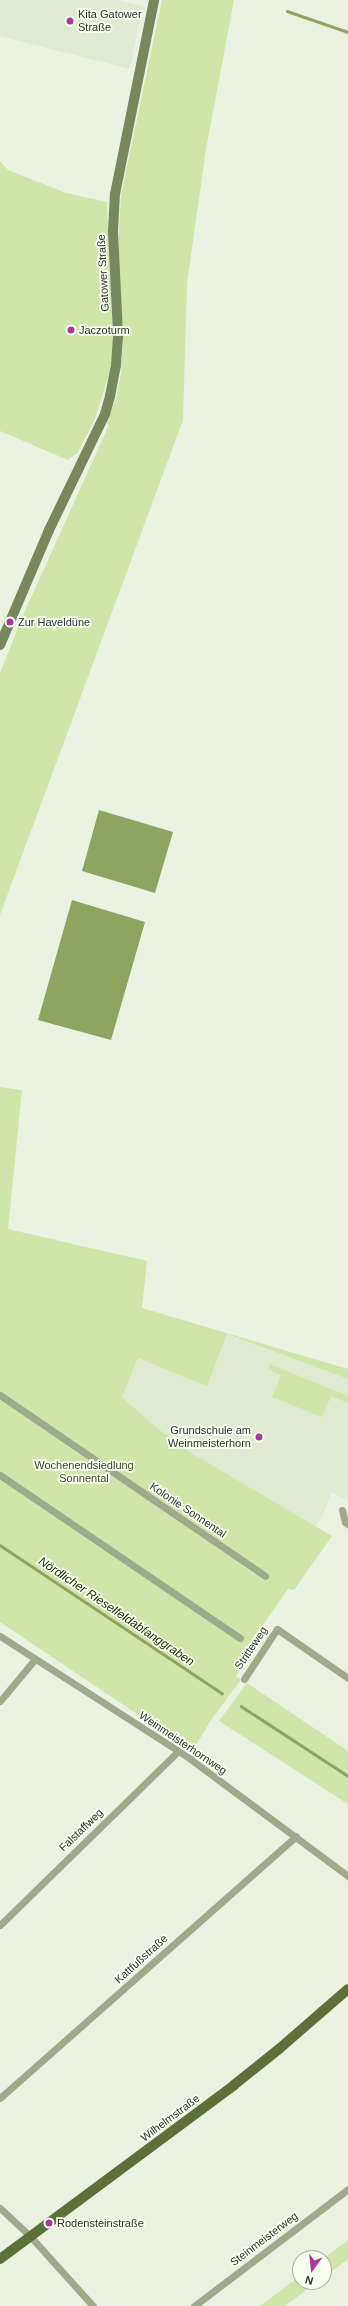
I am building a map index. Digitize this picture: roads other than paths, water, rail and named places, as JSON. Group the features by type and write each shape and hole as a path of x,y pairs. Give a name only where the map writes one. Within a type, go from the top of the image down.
{"main road":[{"name":"Gatower Straße","path":"0,645 49,530 105,414 110,396 116,365 118,334 113,231 115,200 154,0"},
{"name":"Wilhelmstraße","path":"0,2259 234,2085 279,2049 348,1989"}],"street":[{"name":"Kolonie Sonnental","path":"0,1395 265,1576"},
{"path":"0,1475 240,1638"},
{"path":"342,1510 345,1522 348,1524"},
{"name":"Stritteweg","path":"244,1679 277,1629 348,1678"},
{"name":"Weinmeisterhornweg","path":"0,1636 178,1750 348,1876"},
{"path":"0,1701 35,1659"},
{"name":"Falstaffweg","path":"0,1925 178,1750"},
{"name":"Kattfußstraße","path":"0,2098 296,1836"},
{"name":"Steinmeisterweg","path":"194,2306 348,2189"},
{"path":"0,2208 30,2236 93,2306"}],"waterway":[{"path":"287,11 348,32"},
{"name":"Nördlicher Rieselfeldabfanggraben","path":"0,1545 222,1693"},
{"name":"Nördlicher Rieselfeldabfanggraben","path":"241,1706 348,1776"}],"place":[{"name":"Kita Gatower Straße","path":"70,21"},
{"name":"Jaczoturm","path":"71,330"},
{"name":"Zur Haveldüne","path":"10,622"},
{"name":"Grundschule am Weinmeisterhorn","path":"259,1437"},
{"name":"Rodensteinstraße","path":"49,2223"}],"park label":[{"name":"Wochenendsiedlung Sonnental","path":"84,1472"}]}
